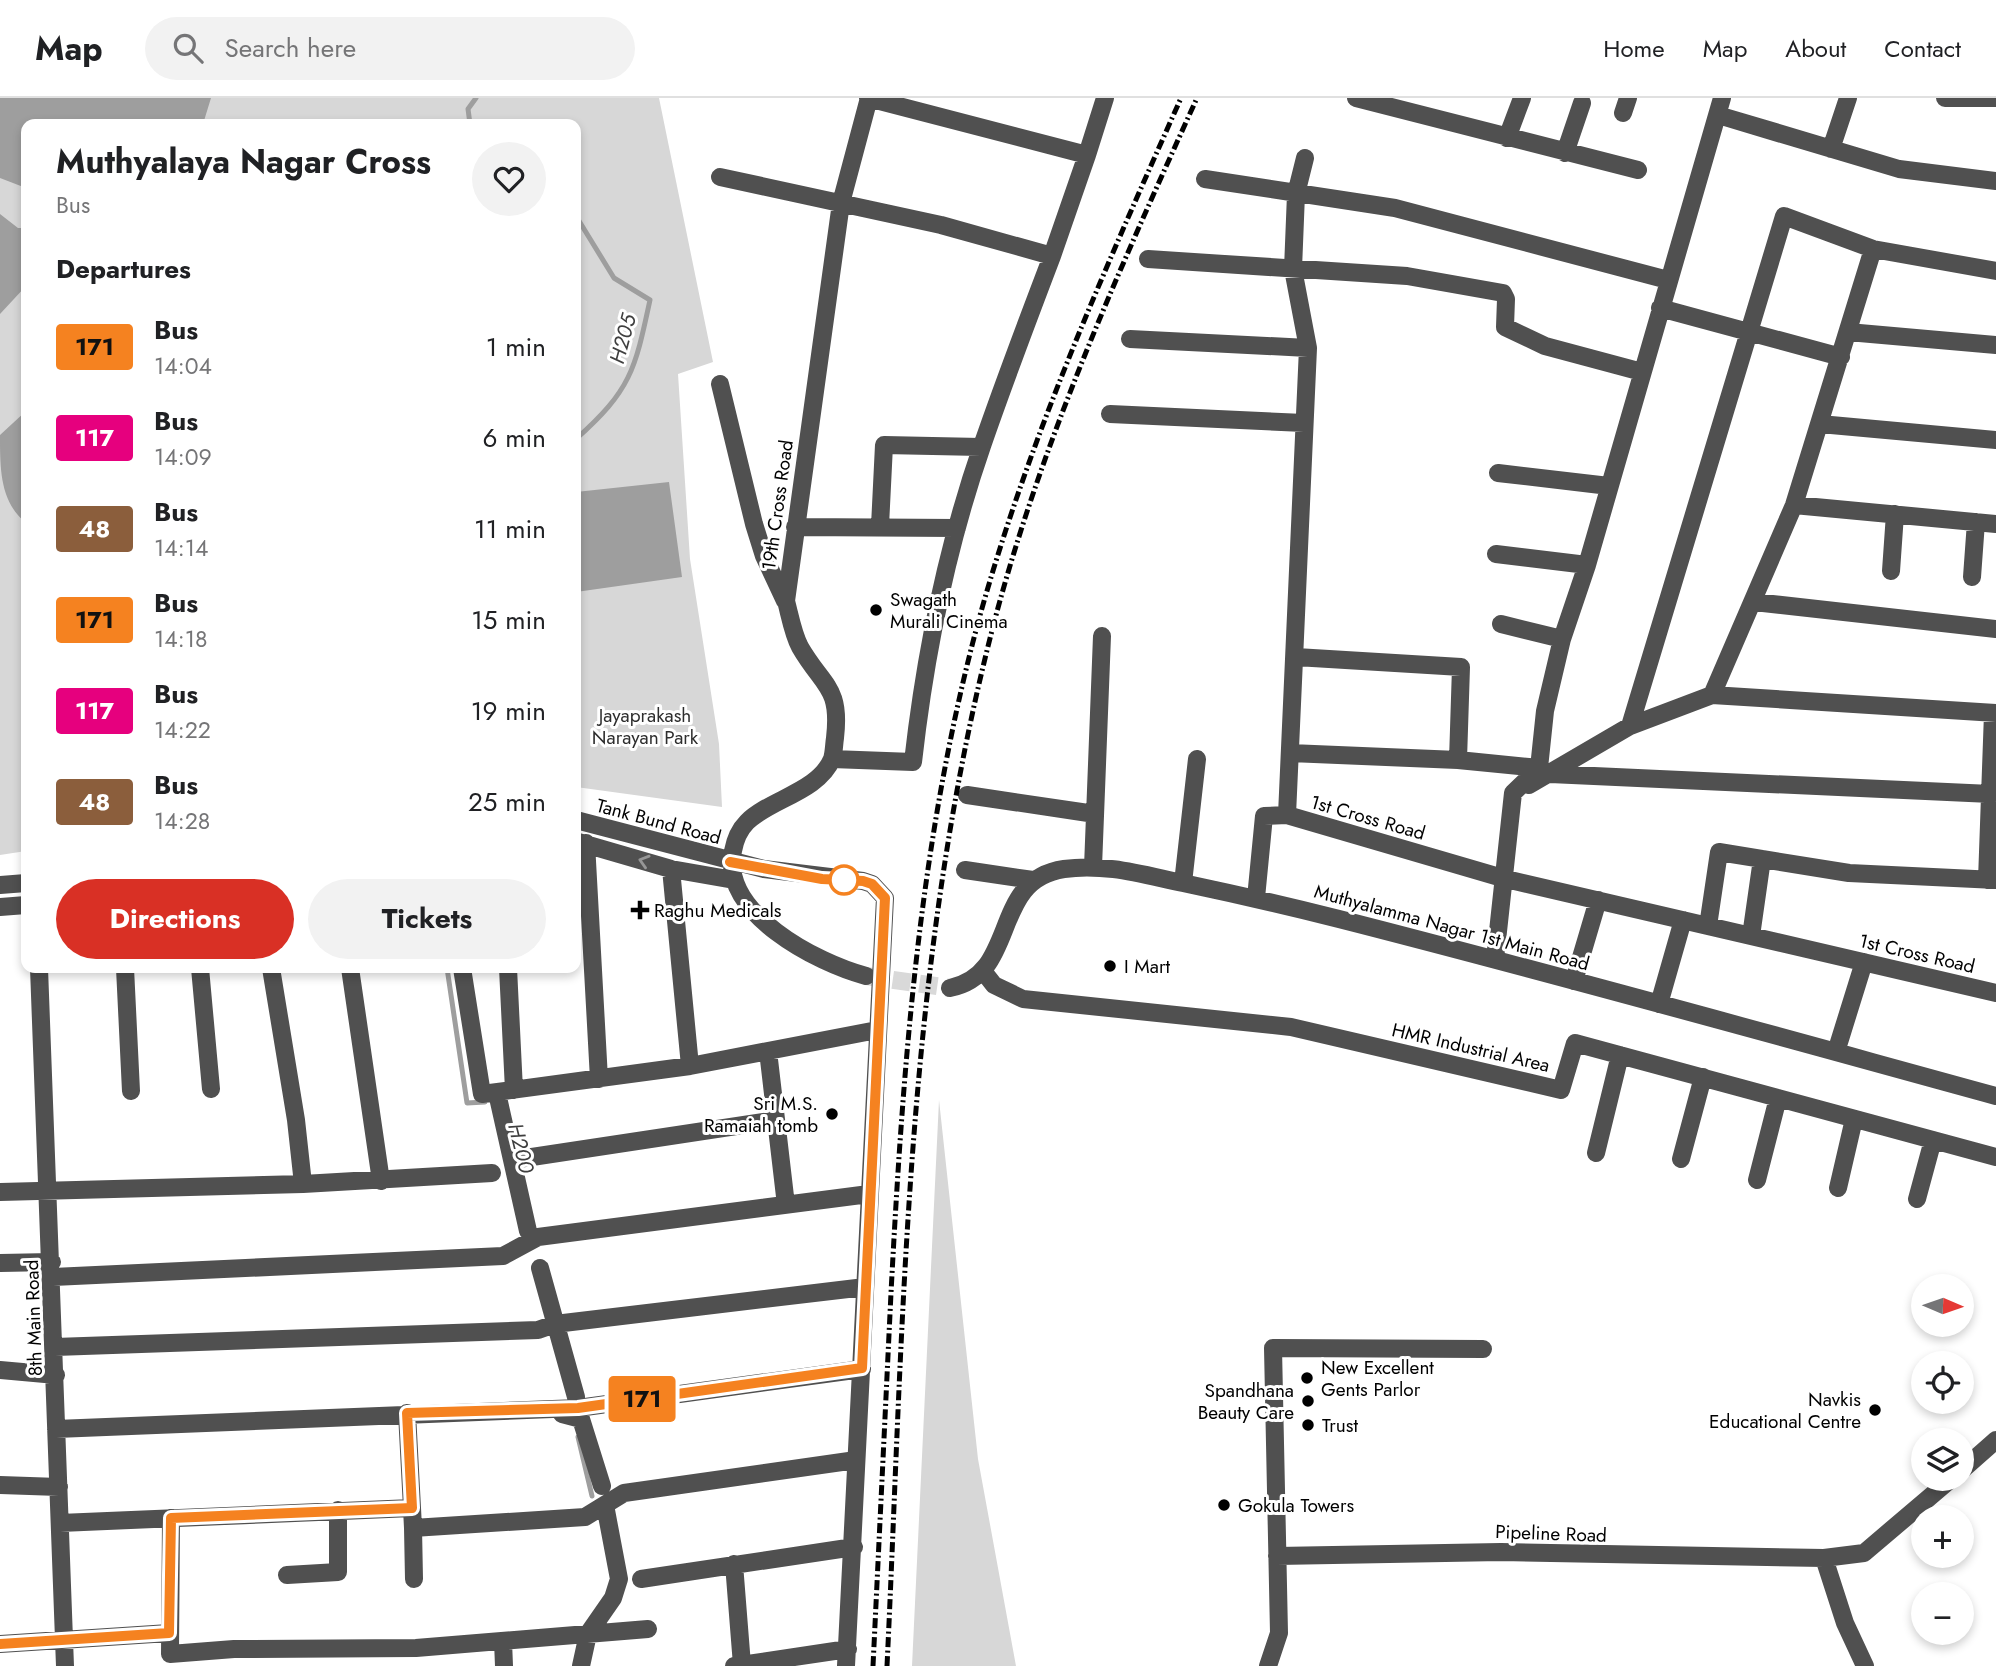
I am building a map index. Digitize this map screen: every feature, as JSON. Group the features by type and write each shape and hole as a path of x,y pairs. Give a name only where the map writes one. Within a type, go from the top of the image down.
{"street":[{"path":"869,98 1087,155"},
{"name":"19th Cross Road","path":"832,759 838,710 831,691 799,646 786,601 841,203 869,98"},
{"path":"866,976 841,970 796,947 748,904 734,880 730,862 736,839 747,822 816,778 832,759 913,762 922,679 957,528 981,447 1052,256 1105,98"},
{"path":"1356,98 1405,105 1507,138 1638,170"},
{"path":"1507,138 1521,98"},
{"path":"1832,149 1848,98"},
{"path":"1945,98 1996,98"},
{"path":"1565,153 1581,103"},
{"path":"1544,771 1545,711 1562,639 1587,565 1720,106 1832,149 1899,169 1996,181"},
{"name":"1st Cross Road","path":"1305,158 1296,194 1293,270 1308,348 1287,815 1506,879 1996,993"},
{"path":"720,177 941,225 1052,256"},
{"path":"1205,179 1395,208 1668,281"},
{"path":"1630,726 1784,216 1873,249 1996,271"},
{"path":"1712,695 1794,505 1873,249"},
{"path":"1148,259 1407,276 1503,293 1506,299 1505,327 1545,346 1642,372"},
{"path":"1660,308 1841,357"},
{"path":"1848,332 1996,345"},
{"path":"1130,339 1308,348"},
{"path":"720,384 757,534 786,601"},
{"path":"1110,414 1304,423"},
{"path":"1820,424 1996,440"},
{"path":"880,526 884,445 981,447"},
{"path":"1498,473 1609,486"},
{"path":"1794,505 1996,524"},
{"path":"1891,570 1895,514"},
{"path":"1972,578 1976,522"},
{"path":"795,527 957,528"},
{"path":"1496,554 1587,565"},
{"path":"1754,602 1996,629"},
{"path":"1501,624 1562,639"},
{"path":"1093,867 1102,636"},
{"path":"1296,657 1461,667 1458,760"},
{"path":"1495,959 1506,879 1513,793 1544,771 1630,726 1712,695 1995,713 1991,794 1992,880 1849,873 1719,852 1708,926"},
{"path":"1290,753 1458,760 1544,771 1991,794"},
{"path":"1183,883 1197,759"},
{"path":"967,795 1095,814"},
{"path":"1256,898 1264,816 1287,815"},
{"name":"Tank Bund Road","path":"581,821 730,862 822,879 863,881 879,890 886,908 877,1030 847,1657"},
{"path":"599,1079 581,843 671,869 734,880"},
{"path":"1751,936 1762,859"},
{"name":"Muthyalamma Nagar 1st Main Road","path":"1033,880 1065,869 1108,867 1256,898 1495,959 1996,1096"},
{"path":"671,869 690,1066"},
{"path":"965,870 1033,880"},
{"path":"950,988 965,985 983,971 995,952 1021,891 1033,880"},
{"path":"0,885 21,883"},
{"path":"1574,981 1598,900"},
{"path":"0,907 21,905"},
{"path":"1659,1004 1683,920"},
{"path":"1836,1052 1864,962"},
{"name":"HMR Industrial Area","path":"983,971 994,985 1023,999 1291,1027 1561,1090 1575,1042 1996,1157"},
{"name":"8th Main Road","path":"39,973 65,1666"},
{"path":"124,973 131,1091"},
{"path":"200,973 211,1089"},
{"path":"272,973 296,1120 303,1184"},
{"path":"351,973 381,1181"},
{"path":"463,973 482,1094 690,1066 877,1030"},
{"path":"508,973 505,1092 512,1160 528,1231"},
{"path":"768,1051 786,1205"},
{"path":"1596,1153 1620,1055"},
{"path":"1681,1159 1703,1077"},
{"path":"1757,1180 1778,1098"},
{"path":"1838,1188 1854,1119"},
{"path":"512,1160 776,1120"},
{"path":"1917,1199 1933,1140"},
{"path":"0,1192 381,1181 492,1173"},
{"path":"0,1263 52,1269 503,1256 538,1237 869,1194"},
{"path":"540,1268 576,1397"},
{"path":"55,1347 538,1330 555,1324 865,1287"},
{"path":"1268,1666 1279,1633 1273,1348 1483,1349"},
{"path":"56,1429 559,1408 862,1368"},
{"path":"0,1370 56,1375"},
{"path":"559,1408 567,1416 581,1419 601,1486"},
{"path":"407,1413 414,1578"},
{"path":"1974,1459 1996,1440"},
{"path":"413,1528 585,1517 624,1493 856,1460"},
{"path":"0,1485 58,1488"},
{"name":"Pipeline Road","path":"1276,1556 1501,1552 1824,1558 1864,1553 1937,1491"},
{"path":"581,1666 589,1634 614,1598 619,1579 605,1505"},
{"path":"61,1523 412,1508"},
{"path":"287,1575 338,1572 338,1510"},
{"path":"171,1518 170,1654 234,1658 416,1648 648,1629"},
{"path":"641,1579 854,1547"},
{"path":"1824,1558 1845,1623 1865,1666"},
{"path":"734,1564 738,1665 847,1657"},
{"path":"0,1644 169,1633"},
{"path":"503,1641 504,1666"}],"green space":[{"name":"Jayaprakash Narayan Park","path":"0,98 659,98 713,362 678,374 690,559 719,744 722,807 581,788 581,119 21,119 21,852 0,855"},
{"path":"939,1100 978,1459 1016,1666 912,1666"}],"shaded area":[{"path":"0,98 211,98 205,119 21,119 21,186 0,178"},
{"path":"0,214 21,228 21,291 0,314"},
{"path":"21,416 21,519 11,505 3,484 0,435"},
{"path":"669,482 682,577 581,591 581,491"}],"waterway":[{"name":"H205","path":"469,119 468,109 476,98"},
{"name":"H205","path":"581,224 614,278 650,300 640,344 628,377 609,406 581,434"},
{"name":"H200","path":"448,973 467,1103 485,1102"},
{"name":"H200","path":"578,1437 592,1496"}],"tunnel":[{"path":"866,976 950,988"}],"railway":[{"path":"873,1666 891,1293 908,1038 928,870 958,702 979,619 1021,485 1070,355 1181,98"},
{"path":"887,1666 898,1402 914,1139 926,1008 943,878 965,748 995,619 1036,485 1085,354 1197,98"}],"bus line":[{"name":"171","path":"0,1644 169,1633 171,1518 412,1508 407,1413 578,1408 862,1368 885,898 872,884 863,881 822,879 730,862"}],"place":[{"name":"Swagath Murali Cinema","path":"876,610"},
{"name":"Raghu Medicals","path":"640,910"},
{"name":"I Mart","path":"1110,966"},
{"name":"Sri M.S. Ramaiah tomb","path":"832,1114"},
{"name":"New Excellent Gents Parlor","path":"1307,1378"},
{"name":"Spandhana Beauty Care","path":"1308,1401"},
{"name":"Navkis Educational Centre","path":"1875,1410"},
{"name":"Trust","path":"1308,1425"},
{"name":"Gokula Towers","path":"1224,1505"}]}
